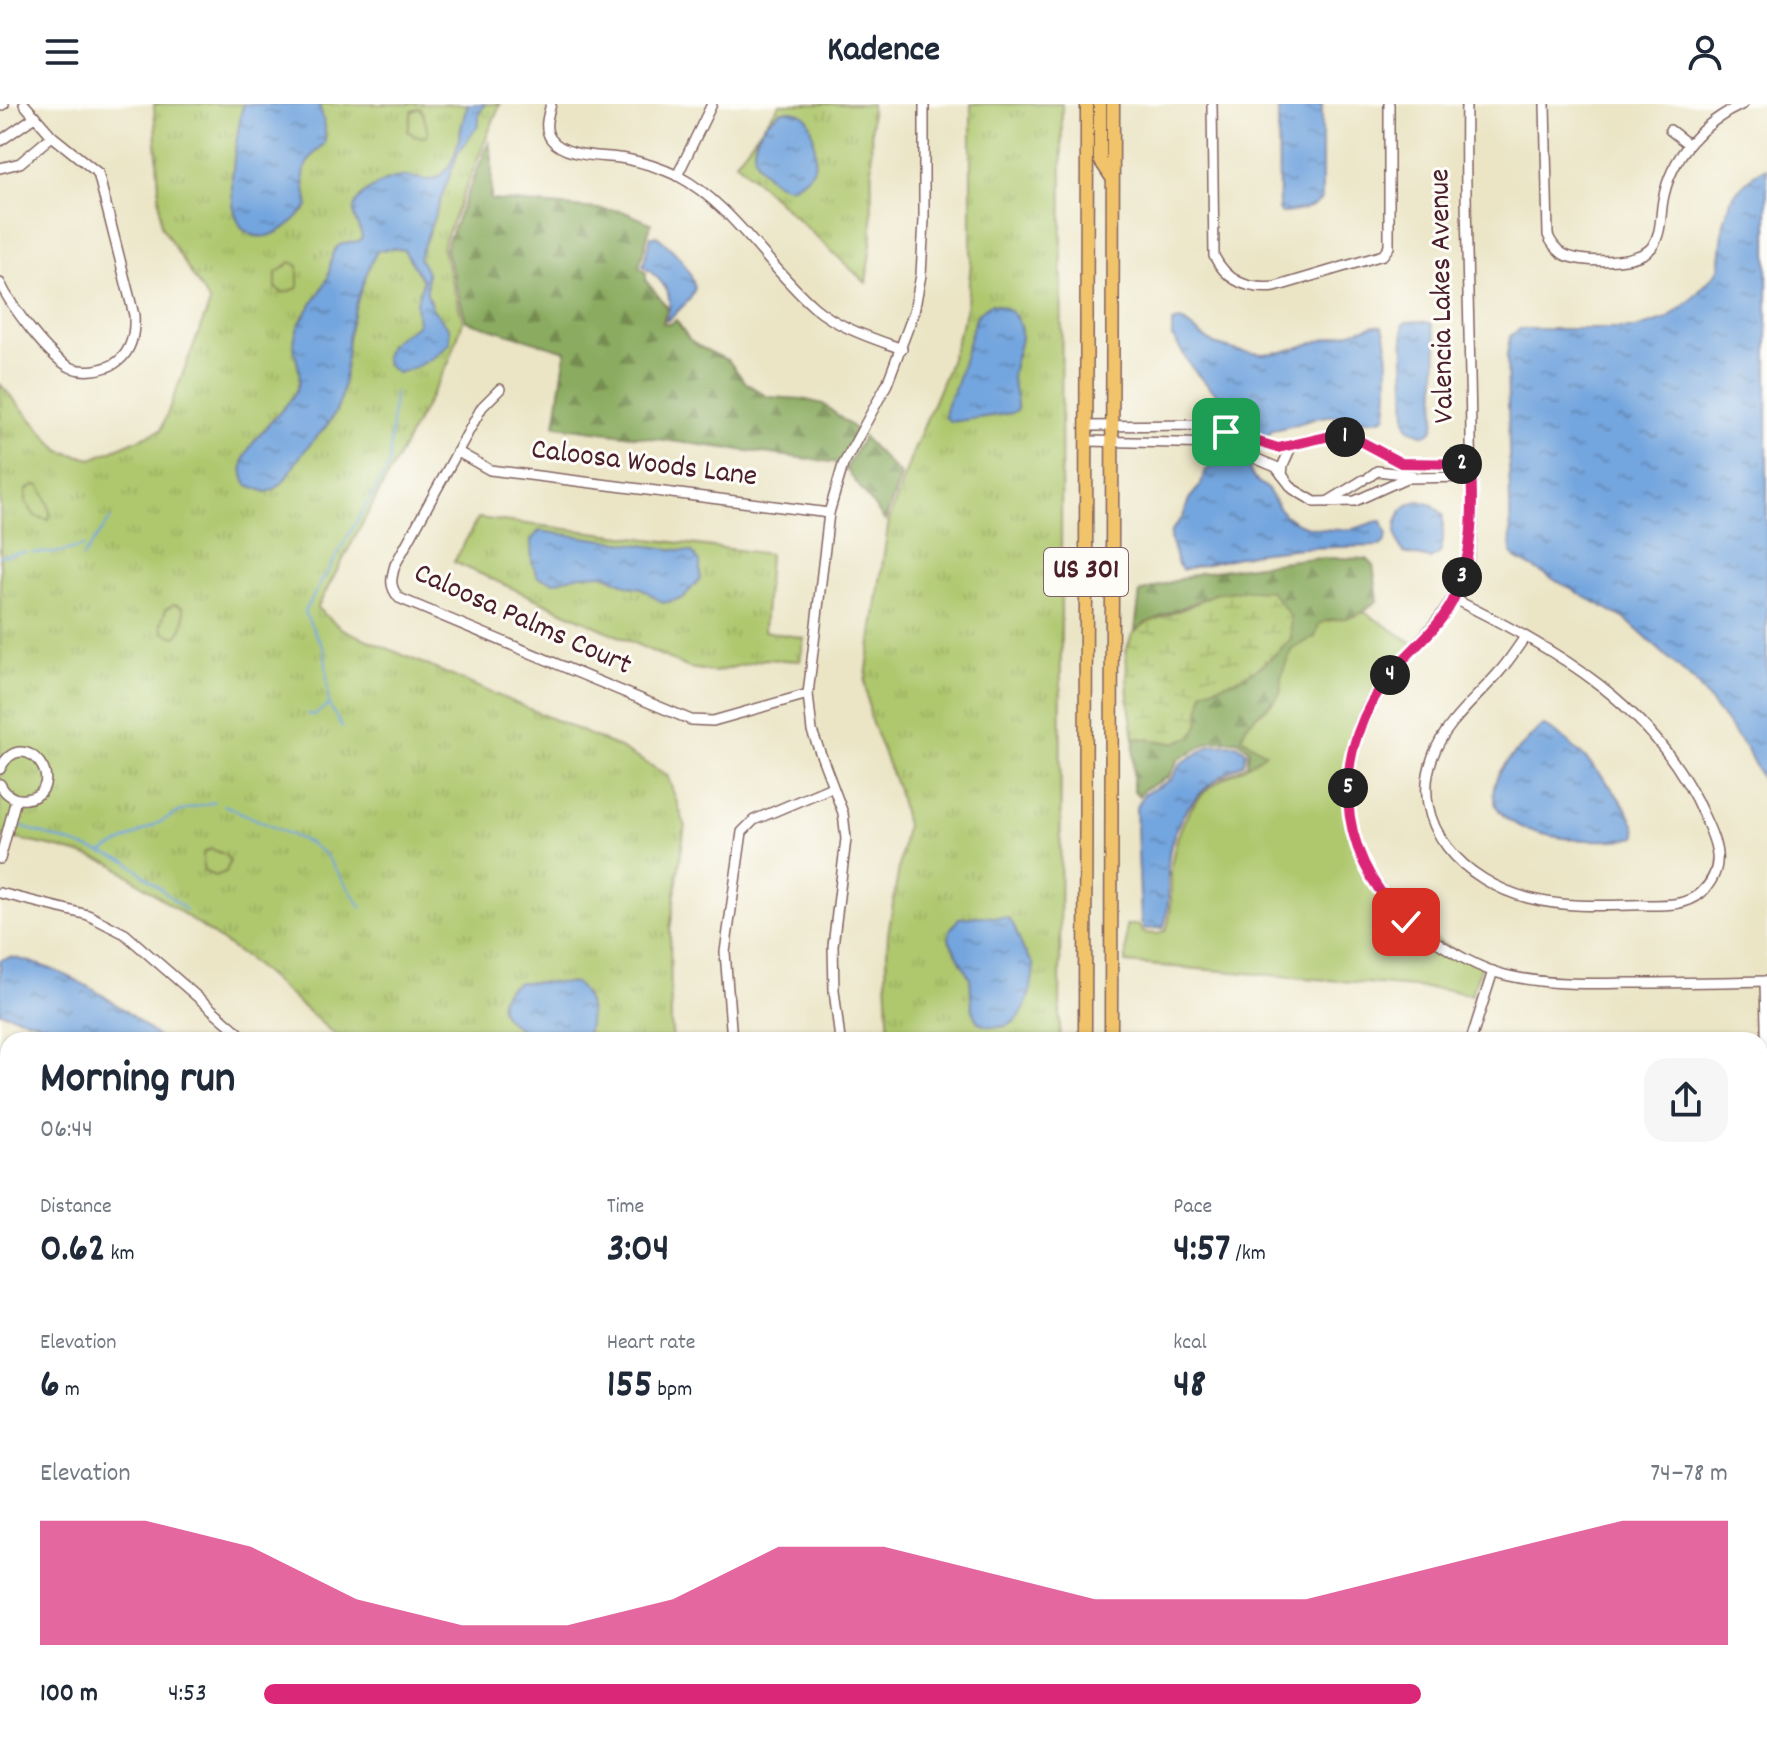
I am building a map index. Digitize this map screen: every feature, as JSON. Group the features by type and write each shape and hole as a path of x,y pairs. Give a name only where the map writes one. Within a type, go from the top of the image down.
{"main road":[{"name":"US 301","path":"1085,1032 1087,104"},
{"path":"1100,104 1100,160 1112,178"},
{"name":"US 301","path":"1111,1032 1113,104"}],"street":[{"path":"0,283 27,325 57,357 72,368 87,371 104,369 118,362 128,349 135,331 134,315 98,173 52,136 24,104"},
{"path":"551,104 545,124 549,137 559,147 629,160 677,176 710,197 817,309 850,329 902,349"},
{"path":"677,176 712,104"},
{"path":"839,1032 833,946 846,839 843,813 812,731 808,694 829,513 843,465 887,384 914,312 921,275 924,220 924,104"},
{"path":"1212,104 1214,256 1221,269 1232,279 1249,288 1260,289 1383,255 1389,247 1389,104"},
{"name":"Valencia Lakes Avenue","path":"1466,104 1472,477 1468,561 1454,599 1430,632 1394,670 1362,719 1349,764 1348,798 1359,854 1373,882 1406,922 1463,959 1493,971 1553,984 1766,981"},
{"path":"1545,104 1546,228 1551,243 1571,257 1624,259 1647,253 1658,234 1662,202 1669,180 1688,144 1706,126 1743,104"},
{"path":"0,141 36,116"},
{"path":"1670,130 1688,144"},
{"path":"0,168 20,163 52,136"},
{"name":"Caloosa Palms Court","path":"500,389 482,407 395,565 390,581 399,598 691,720 713,721 808,694"},
{"path":"1086,426 1199,425 1278,448 1326,437 1346,437 1358,440 1401,463 1471,464"},
{"path":"1087,441 1221,444 1276,467 1293,489 1315,502 1355,501 1406,478 1472,477"},
{"path":"1282,475 1291,447"},
{"name":"Caloosa Woods Lane","path":"458,452 490,470 829,513"},
{"path":"1327,502 1377,471 1426,477"},
{"path":"1454,599 1525,637 1581,669 1610,691 1671,757 1698,801 1717,844 1719,860 1714,877 1699,894 1685,902 1669,904 1581,906 1528,898 1484,880 1447,850 1434,827 1428,800 1433,756 1444,735 1503,669 1525,637"},
{"path":"0,769 7,758 20,753 35,756 44,768 45,782 37,794 16,799 0,784"},
{"path":"731,1032 725,952 742,832 754,820 832,787"},
{"path":"0,859 16,799"},
{"path":"0,893 88,915 125,934 238,1032"},
{"path":"1474,1032 1493,971"},
{"path":"1764,1032 1766,981"}],"green space":[{"path":"154,104 500,104 442,247 463,321 450,360 317,608 342,629 616,746 667,775 685,825 670,930 672,1032 332,1032 250,961 111,863 0,835 0,384 60,451 92,459 161,430 210,303 161,226"},
{"path":"780,104 871,104 872,236 866,283 736,162"},
{"path":"971,104 1062,104 1060,1032 889,1032 888,934 906,825 898,790 871,721 865,683 889,520 947,370 966,311 971,263"},
{"path":"420,108 428,133 425,137 408,131 412,111"},
{"path":"489,142 492,158 491,200 622,211 651,223 639,267 667,307 663,323 670,324 676,320 689,339 729,361 745,382 768,397 823,404 856,430 839,463 555,426 566,351 466,321 445,248"},
{"path":"291,262 298,266 298,288 283,293 276,288 276,273"},
{"path":"863,437 901,476 885,521 846,469"},
{"path":"40,486 46,499 49,520 35,516 26,502 26,490"},
{"path":"478,518 769,554 764,631 804,638 800,661 765,659 715,672 689,668 454,562"},
{"path":"1303,559 1367,559 1373,565 1378,600 1355,616 1328,620 1316,637 1292,649 1278,697 1248,723 1242,738 1267,753 1254,763 1221,779 1247,765 1249,749 1238,740 1211,741 1178,760 1170,776 1143,790 1139,796 1133,790 1134,737 1173,743 1199,721 1202,691 1240,678 1264,664 1291,639 1214,594 1135,631 1140,592 1199,573"},
{"path":"1271,591 1290,616 1291,639 1264,664 1240,678 1203,691 1199,721 1193,736 1173,743 1134,737 1126,651 1132,634 1146,623 1214,594"},
{"path":"174,604 182,607 184,615 176,637 164,633 161,624 166,609"},
{"path":"1364,612 1422,649 1383,697 1358,739 1353,773 1362,855 1391,895 1424,931 1482,964 1471,995 1449,990 1126,963 1126,925 1138,925 1144,933 1158,934 1166,930 1174,849 1188,814 1212,786 1266,753 1242,738 1244,730 1280,693 1283,672 1292,649 1315,637 1319,624"},
{"path":"211,849 224,854 230,861 226,872 215,876 205,872 203,853"}],"water":[{"path":"243,104 319,104 325,126 325,143 310,158 304,171 308,207 285,228 271,235 256,236 243,229 236,216 232,178"},
{"path":"468,104 485,104 479,114 479,124 458,153 419,258 427,272 427,293 432,308 449,328 450,343 433,358 412,369 397,373 387,365 390,345 418,324 416,303 423,281 404,250 391,248 377,251 351,323 343,386 336,412 277,487 266,492 247,485 242,472 244,459 260,433 283,409 298,386 294,344 298,326 328,277 336,248 344,243 359,241 362,237 354,217 358,200 370,189 394,178 432,180 442,174 456,151"},
{"path":"1278,104 1322,104 1322,198 1309,207 1286,213 1279,210"},
{"path":"782,111 797,112 806,117 815,151 812,171 789,187 776,183 766,174 759,166 754,148 766,124"},
{"path":"1767,168 1767,789 1747,750 1695,682 1625,619 1511,553 1507,355 1510,336 1520,329 1635,329 1667,319 1691,300 1719,270 1724,222 1732,197 1754,174"},
{"path":"651,236 657,236 670,247 689,272 695,288 690,299 669,320 666,320 670,303 666,289 643,266"},
{"path":"991,304 1012,313 1021,331 1012,378 1017,410 951,422 945,417 947,404 956,385 974,323 979,312"},
{"path":"1181,320 1214,344 1263,354 1282,352 1375,325 1382,326 1388,370 1385,417 1364,420 1328,416 1272,430 1249,468 1255,479 1293,521 1308,527 1335,530 1382,521 1387,535 1384,543 1380,546 1256,553 1182,570 1177,563 1171,531 1183,517 1189,499 1200,486 1206,470 1227,459 1240,421 1193,369 1172,337 1172,323"},
{"path":"1431,323 1437,342 1435,420 1432,431 1425,435 1409,429 1406,421 1403,324"},
{"path":"1419,501 1433,505 1443,515 1440,553 1430,559 1404,553 1397,538 1400,515 1404,509"},
{"path":"539,531 692,552 700,562 700,579 683,598 663,603 641,588 604,574 581,575 554,582 538,577 532,562 531,540"},
{"path":"1544,726 1585,758 1615,793 1627,810 1636,837 1599,840 1550,836 1508,820 1496,806 1494,788 1500,771"},
{"path":"1237,744 1246,751 1244,763 1202,792 1191,804 1175,833 1170,849 1168,906 1163,928 1144,929 1141,921 1136,808 1144,794 1172,779 1180,764 1211,745"},
{"path":"959,918 1008,918 1034,966 1027,1003 1021,1014 1005,1026 978,1023 972,1008 970,978 949,940 950,930"},
{"path":"11,957 32,962 72,978 127,1012 151,1032 70,1032 0,1012 0,960"},
{"path":"520,982 575,983 585,996 590,1010 588,1032 524,1032 506,1018 501,1007 502,997"}],"waterway":[{"path":"342,727 329,705 325,651 304,612 389,466 394,392"},
{"path":"82,558 111,518"},
{"path":"32,553 56,553 84,546"},
{"path":"0,556 26,552"},
{"path":"307,714 314,715 329,705"},
{"path":"103,852 183,810 214,802"},
{"path":"224,805 309,843 325,854 362,908"},
{"path":"16,825 127,861 186,910"}],"route":[{"path":"1226,432 1278,448 1326,437 1346,437 1358,440 1401,463 1471,464 1468,561 1454,599 1372,700 1362,719 1349,764 1348,798 1359,854 1373,882 1406,922"}]}
